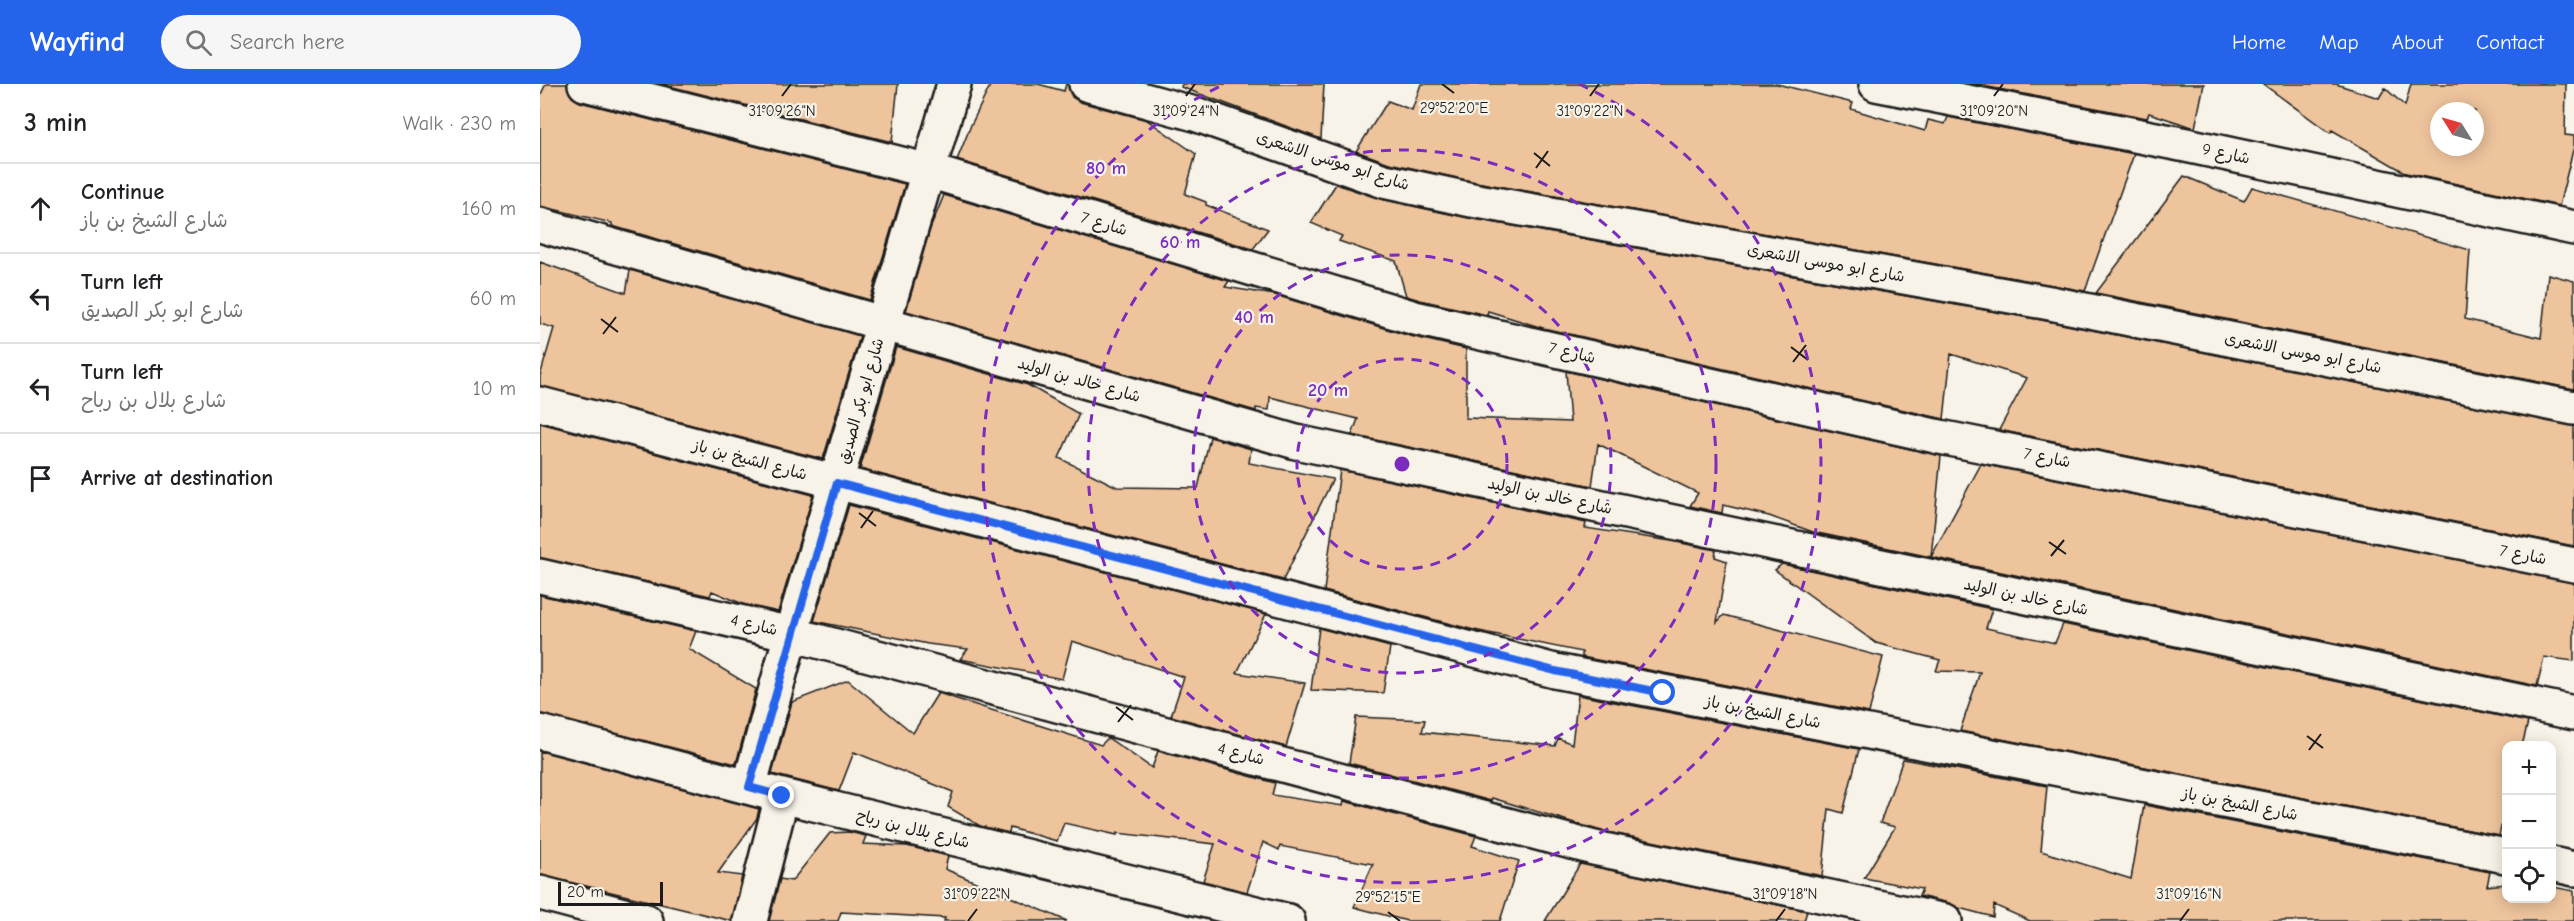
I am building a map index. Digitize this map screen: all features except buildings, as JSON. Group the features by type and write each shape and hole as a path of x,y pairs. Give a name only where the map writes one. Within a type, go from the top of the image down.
{"street":[{"name":"شارع 7","path":"585,84 929,171 1415,318 1935,436 2574,565"},
{"name":"شارع ابو بكر الصديق","path":"749,787 954,84"},
{"name":"شارع ابو موسى الاشعرى","path":"1086,84 1194,114 1384,181 1472,200 2050,303 2574,408"},
{"name":"شارع 9","path":"1876,84 2186,145 2574,228"},
{"name":"شارع خالد بن الوليد","path":"540,225 1296,442 2574,713"},
{"name":"شارع الشيخ بن باز","path":"540,404 1555,671 2502,855"},
{"name":"شارع 4","path":"540,576 792,634 1594,848 1945,921"},
{"name":"شارع بلال بن رباح","path":"540,732 782,796 1287,921"},
{"path":"750,921 782,796"},
{"path":"2556,865 2574,869"},
{"path":"540,893 646,921"}],"route":[{"path":"782,796 749,787 837,483 1555,671 1663,693"}]}
